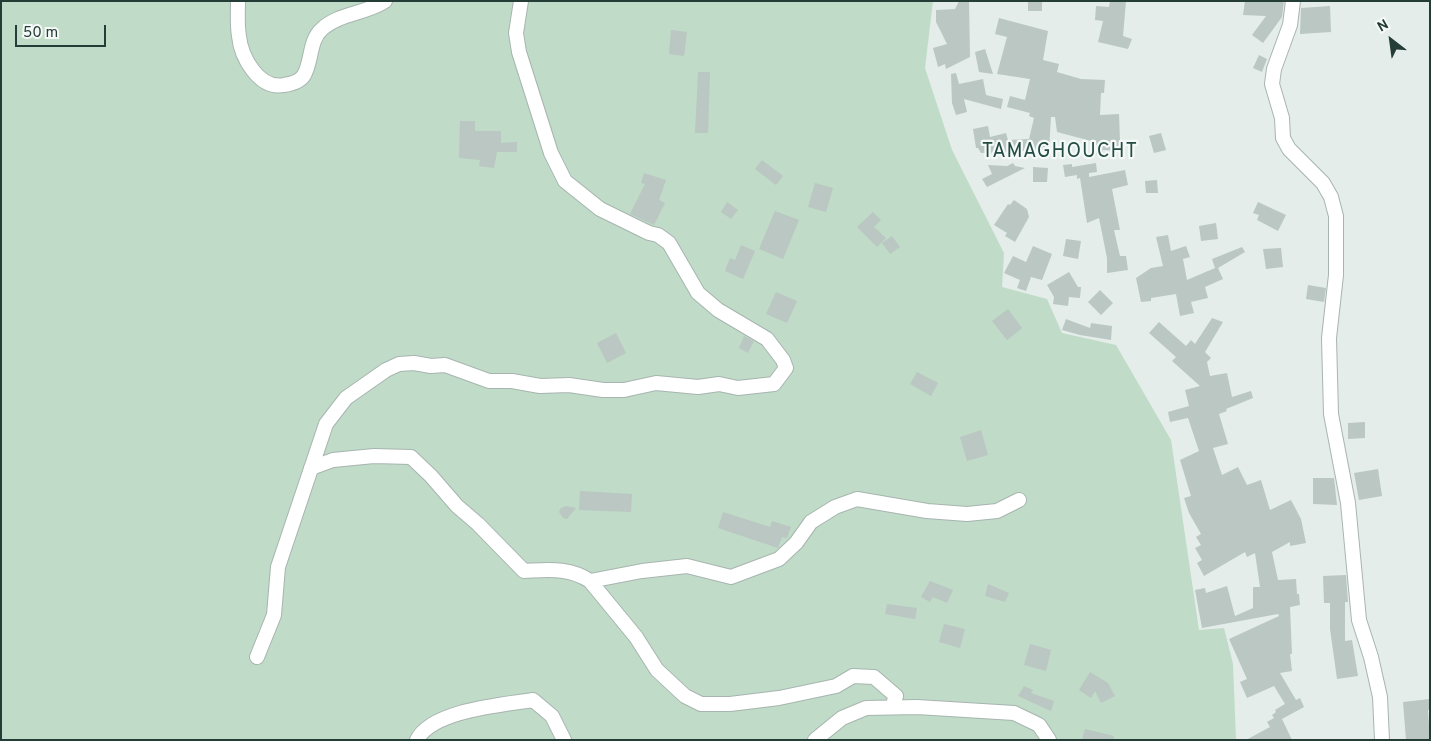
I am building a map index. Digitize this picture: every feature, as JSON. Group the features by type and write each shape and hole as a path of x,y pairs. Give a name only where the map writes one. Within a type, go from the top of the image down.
{"street":[{"path":"238,1 239,36 245,54 259,78 267,83 281,86 296,82 304,76 315,38 320,30 330,22 385,1"},
{"path":"257,657 274,615 278,567 326,424 346,398 371,378 399,364 414,363 445,365 489,381 512,381 540,386 569,385 624,390 656,383 698,387 719,384 738,388 774,384 786,368 784,360 767,339 718,310 698,293 669,243 658,235 649,233 600,209 565,181 550,153 519,52 516,33 521,1"},
{"path":"1293,1 1290,25 1274,69 1272,84 1282,118 1283,138 1290,149 1323,183 1331,197 1336,216 1336,275 1329,338 1331,414 1348,503 1359,620 1371,657 1380,697 1382,740"},
{"path":"310,468 333,460 374,456 411,457 431,476 457,506 478,524 524,571 562,569 581,575 590,581 636,637 657,670 684,696 701,704 730,704 779,698 836,686 853,676 874,677 896,696 892,707"},
{"path":"590,581 687,566 731,577 779,559 796,543 810,522 835,507 857,499 926,511 967,514 997,511 1019,500"},
{"path":"416,740 419,734 438,721 461,713 533,700 552,716 564,740"},
{"path":"815,740 842,718 866,708 892,707 1014,713 1040,725 1049,740"}],"green space":[{"path":"1,1 933,1 925,68 952,150 1004,253 1002,287 1047,299 1062,333 1116,345 1171,440 1199,630 1224,628 1233,664 1236,740 1,740"}],"building":[{"path":"959,1 969,1 970,57 946,69 945,64 938,67 933,48 947,44 936,22 936,10 955,9"},
{"path":"1028,1 1042,1 1042,11 1028,11"},
{"path":"1110,1 1126,1 1123,36 1132,39 1128,49 1098,42 1103,21 1095,20 1096,6 1109,7"},
{"path":"1245,1 1284,1 1282,17 1263,43 1252,35 1266,16 1243,15"},
{"path":"1330,6 1331,32 1300,34 1301,8"},
{"path":"999,18 1048,31 1043,60 1059,64 1057,72 1081,79 1105,80 1104,93 1101,93 1100,115 1119,114 1120,141 1124,141 1123,151 1103,150 1103,155 1090,154 1091,141 1057,132 1055,117 1051,117 1049,150 981,153 976,148 973,129 988,126 990,137 1006,133 1008,140 1029,139 1034,118 1029,116 1030,113 1007,107 1010,96 1025,100 1030,79 997,74 1007,37 995,34"},
{"path":"671,30 687,32 684,56 669,54"},
{"path":"985,49 993,74 979,72 975,52"},
{"path":"1259,55 1267,59 1262,72 1253,68"},
{"path":"698,72 710,72 708,133 695,133"},
{"path":"956,73 959,84 983,79 986,95 1003,99 1001,109 964,99 967,112 956,115 952,103 951,74"},
{"path":"460,121 475,121 475,131 501,131 501,143 517,142 517,152 497,152 494,168 479,166 480,160 459,158"},
{"path":"1161,133 1166,150 1154,153 1149,136"},
{"path":"762,160 783,176 776,185 755,169"},
{"path":"1013,163 1015,166 1025,168 987,187 982,179 992,174 988,165 1007,166"},
{"path":"1096,163 1097,172 1089,173 1089,177 1125,170 1128,185 1112,189 1120,230 1114,230 1120,256 1126,256 1128,270 1107,273 1107,258 1099,218 1087,223 1080,178 1077,179 1077,175 1065,177 1063,165 1072,164 1072,167"},
{"path":"1033,167 1048,168 1047,182 1033,182"},
{"path":"644,173 666,180 659,200 665,203 654,225 630,214 645,184 641,183"},
{"path":"1157,180 1158,193 1146,193 1145,181"},
{"path":"815,183 833,188 826,212 808,207"},
{"path":"1014,200 1027,209 1029,217 1015,242 1005,236 1007,233 994,225 1008,204 1010,205"},
{"path":"727,202 738,210 731,219 721,212"},
{"path":"1258,202 1286,215 1278,231 1257,220 1259,215 1253,213"},
{"path":"775,211 799,220 783,259 759,249"},
{"path":"873,212 881,220 874,227 886,238 877,247 857,227"},
{"path":"1216,223 1218,239 1201,241 1199,226"},
{"path":"1168,235 1171,251 1186,246 1190,257 1183,259 1187,280 1215,268 1212,259 1242,247 1245,252 1218,268 1223,279 1205,287 1208,298 1191,302 1194,313 1180,316 1176,294 1151,298 1151,301 1141,302 1136,278 1151,268 1163,266 1156,237"},
{"path":"892,236 900,247 890,254 882,243"},
{"path":"1066,239 1081,241 1078,259 1063,256"},
{"path":"741,245 755,251 743,279 725,271 730,258 735,260"},
{"path":"1033,246 1052,254 1042,280 1031,277 1026,291 1017,288 1020,280 1004,273 1013,256 1026,262"},
{"path":"1281,248 1283,267 1266,269 1263,249"},
{"path":"1069,272 1078,287 1081,287 1080,298 1069,297 1068,306 1053,304 1054,297 1047,285"},
{"path":"1308,285 1326,288 1324,302 1306,299"},
{"path":"1100,290 1113,303 1101,315 1088,302"},
{"path":"776,292 797,301 787,323 766,314"},
{"path":"1008,309 1022,328 1007,340 992,321"},
{"path":"1212,318 1223,322 1205,352 1211,358 1207,362 1210,376 1227,373 1232,397 1251,391 1253,398 1226,409 1227,411 1219,414 1228,444 1213,448 1222,475 1238,467 1247,485 1261,480 1270,510 1291,500 1301,519 1306,543 1290,546 1290,542 1272,552 1278,580 1296,579 1297,594 1299,594 1300,605 1290,607 1292,671 1280,673 1296,700 1300,698 1304,707 1282,719 1292,740 1246,740 1270,727 1267,722 1274,718 1272,715 1276,712 1275,710 1285,704 1274,686 1247,698 1240,682 1247,679 1229,639 1279,616 1278,614 1202,628 1195,590 1205,588 1206,593 1227,586 1235,616 1253,608 1253,587 1260,587 1255,553 1247,557 1245,552 1204,576 1197,563 1202,560 1195,548 1201,545 1196,537 1201,534 1189,513 1184,498 1191,496 1180,460 1199,451 1188,418 1170,422 1168,412 1189,406 1185,390 1200,386 1172,361 1176,357 1149,333 1159,322 1186,346 1191,340 1195,344"},
{"path":"1066,319 1090,328 1091,323 1112,326 1111,340 1062,330"},
{"path":"616,333 626,353 607,363 597,343"},
{"path":"744,336 754,341 748,353 739,348"},
{"path":"917,372 938,383 931,396 910,384"},
{"path":"1365,422 1365,438 1348,439 1348,423"},
{"path":"981,430 988,455 967,461 960,437"},
{"path":"1378,469 1382,496 1359,500 1354,473"},
{"path":"1313,478 1334,478 1337,505 1313,504"},
{"path":"580,491 632,494 631,512 579,510"},
{"path":"566,506 576,508 567,519 563,518 559,512 561,508"},
{"path":"723,512 770,527 772,521 791,527 787,538 782,537 778,548 718,528"},
{"path":"1346,575 1348,602 1345,602 1345,641 1352,640 1358,676 1337,679 1330,629 1330,603 1324,603 1323,576"},
{"path":"930,581 953,590 947,603 933,597 930,602 921,597"},
{"path":"988,584 1009,593 1005,602 985,596"},
{"path":"887,604 917,608 915,619 885,614"},
{"path":"944,624 965,629 960,648 939,642"},
{"path":"1030,644 1051,650 1046,671 1024,665"},
{"path":"1090,672 1108,683 1115,696 1101,703 1095,691 1091,698 1079,690"},
{"path":"1024,686 1033,690 1031,693 1054,701 1051,711 1018,696"},
{"path":"1430,699 1430,710 1428,710 1430,740 1406,740 1403,702"},
{"path":"1085,729 1114,736 1114,740 1082,740"}],"district":[{"name":"TAMAGHOUCHT","path":"1060,153"}]}
